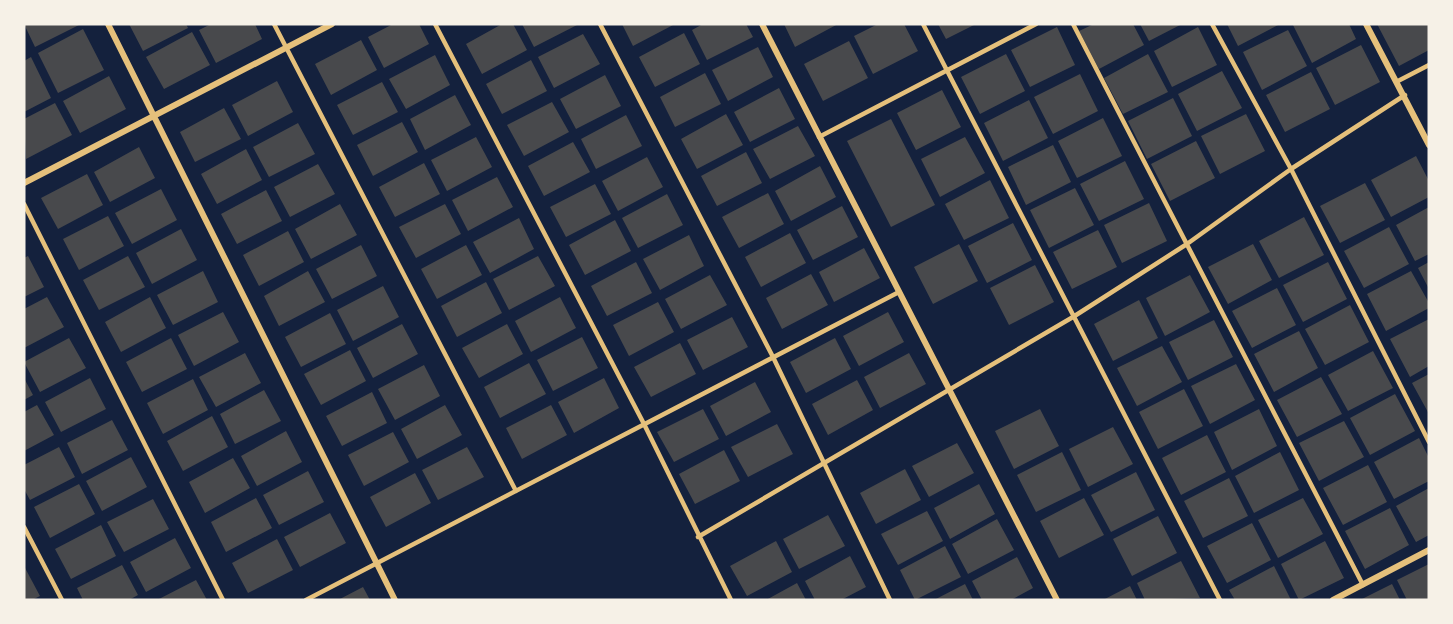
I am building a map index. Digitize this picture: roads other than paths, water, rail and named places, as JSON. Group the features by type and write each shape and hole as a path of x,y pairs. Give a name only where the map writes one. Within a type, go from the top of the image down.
{"street":[{"path":"108,24 395,600"},
{"path":"24,183 332,24"},
{"path":"762,24 1057,600"},
{"path":"1366,24 1398,81 1429,145"},
{"path":"1333,600 1429,550"}],"lane":[{"path":"274,24 516,491"},
{"path":"435,24 644,424 731,600"},
{"path":"600,24 773,357 890,600"},
{"path":"923,24 1220,600"},
{"path":"819,137 1036,24"},
{"path":"1073,24 1362,585"},
{"path":"1212,24 1291,169 1429,442"},
{"path":"1398,81 1429,65"},
{"path":"698,537 1073,317 1187,244 1291,169 1405,95"},
{"path":"24,204 224,600"},
{"path":"306,600 899,292"},
{"path":"24,527 62,600"}]}
